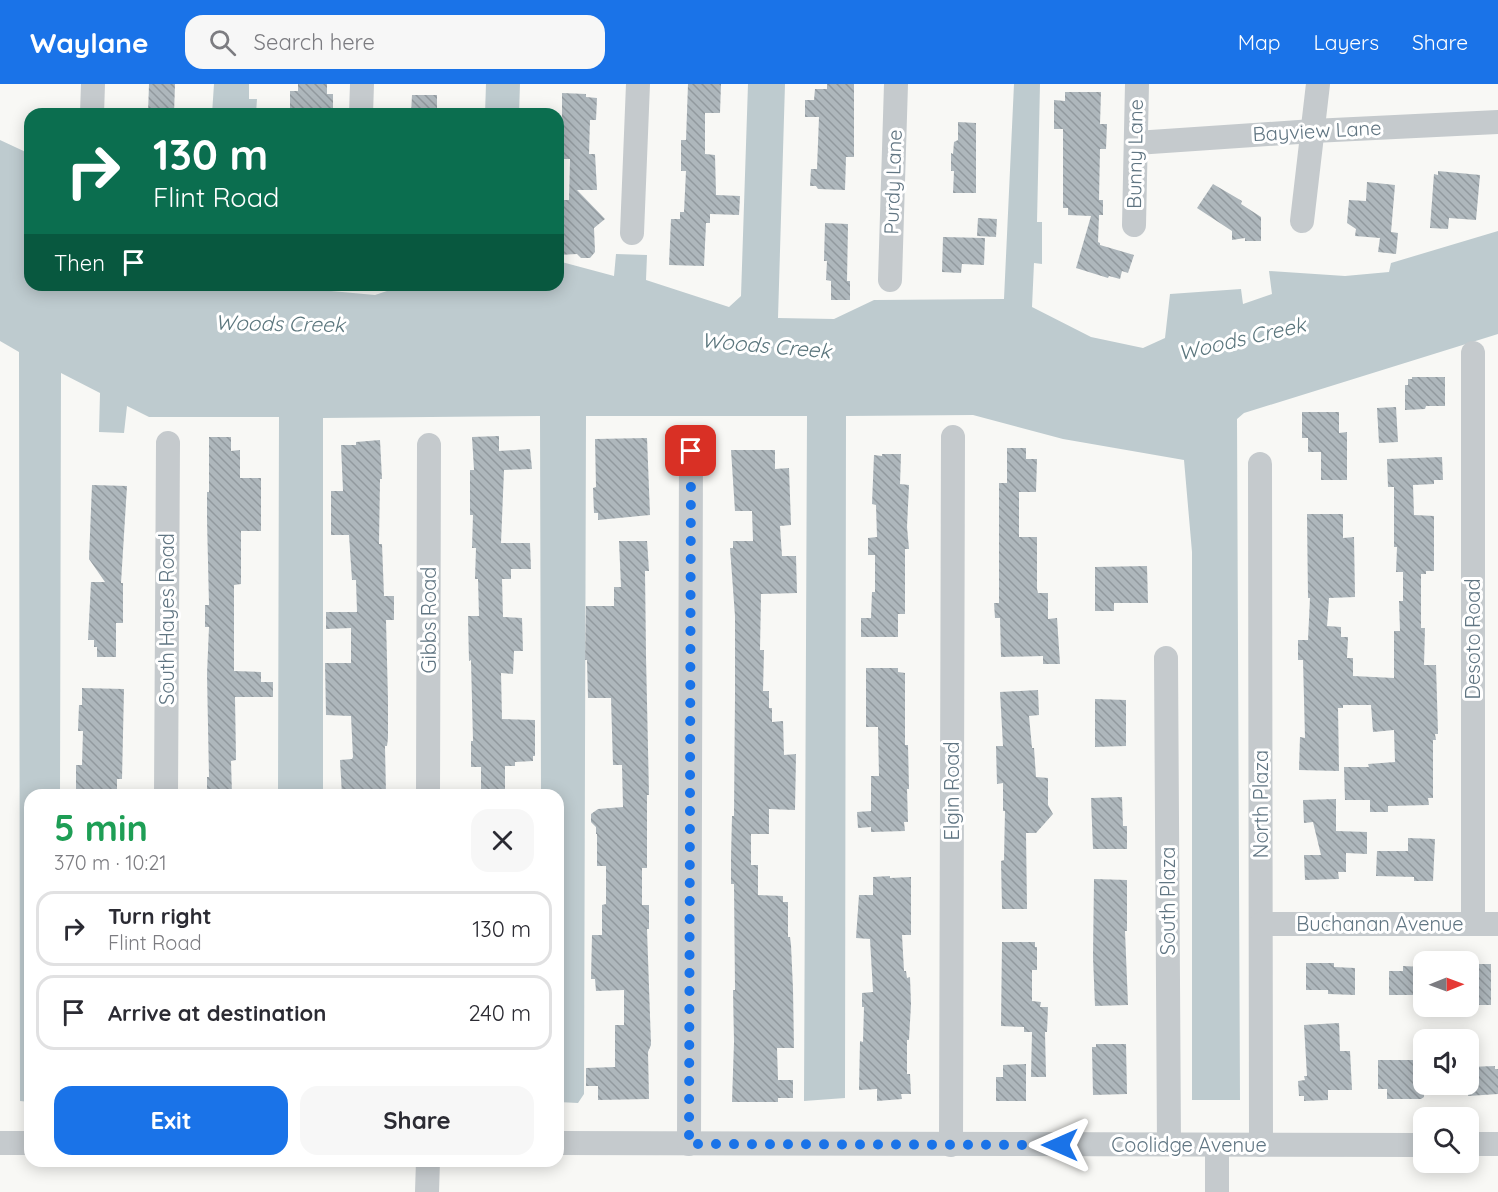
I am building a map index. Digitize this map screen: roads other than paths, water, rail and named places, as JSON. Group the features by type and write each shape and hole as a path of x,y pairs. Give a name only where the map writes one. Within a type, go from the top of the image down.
{"street":[{"path":"92,108 93,84"},
{"path":"361,108 362,84"},
{"path":"632,232 638,84"},
{"name":"Purdy Lane","path":"890,280 896,84"},
{"name":"Bunny Lane","path":"1134,225 1137,84"},
{"path":"1302,221 1318,84"},
{"name":"Bayview Lane","path":"1136,143 1498,122"},
{"name":"Desoto Road","path":"1473,353 1473,924"},
{"name":"Elgin Road","path":"951,1145 953,437"},
{"name":"South Hayes Road","path":"166,789 168,443"},
{"name":"Gibbs Road","path":"428,789 429,445"},
{"path":"689,1144 691,451"},
{"name":"North Plaza","path":"1260,464 1262,1145"},
{"name":"South Plaza","path":"1166,658 1170,1144"},
{"name":"Buchanan Avenue","path":"1261,924 1498,924"},
{"path":"0,1143 24,1143"},
{"name":"Coolidge Avenue","path":"564,1143 1413,1144"},
{"path":"1217,1144 1217,1192"},
{"path":"1479,1144 1498,1144"},
{"path":"428,1167 428,1192"}],"water":[{"path":"214,84 249,84 249,99 257,99 256,108 212,108"},
{"path":"486,84 520,84 519,108 485,108"},
{"name":"Woods Creek","path":"748,84 785,84 778,318 834,319 874,300 1004,299 1014,84 1040,84 1037,222 1042,222 1042,264 1034,263 1032,307 1091,337 1143,348 1165,338 1170,294 1241,289 1243,304 1272,294 1269,271 1345,276 1389,272 1391,263 1498,231 1498,334 1244,413 1237,419 1240,1100 1192,1100 1192,552 1184,460 1063,439 973,415 846,416 845,1098 804,1101 807,416 586,416 584,1094 578,1103 564,1102 564,789 541,789 540,416 323,418 323,789 278,789 279,417 149,417 127,406 124,433 99,432 100,393 61,373 60,789 24,789 24,1101 20,1101 19,352 0,341 0,140 24,151 24,291 331,291 375,295 387,291 564,291 564,263 614,276 616,254 647,255 646,280 729,307 741,296"}]}
